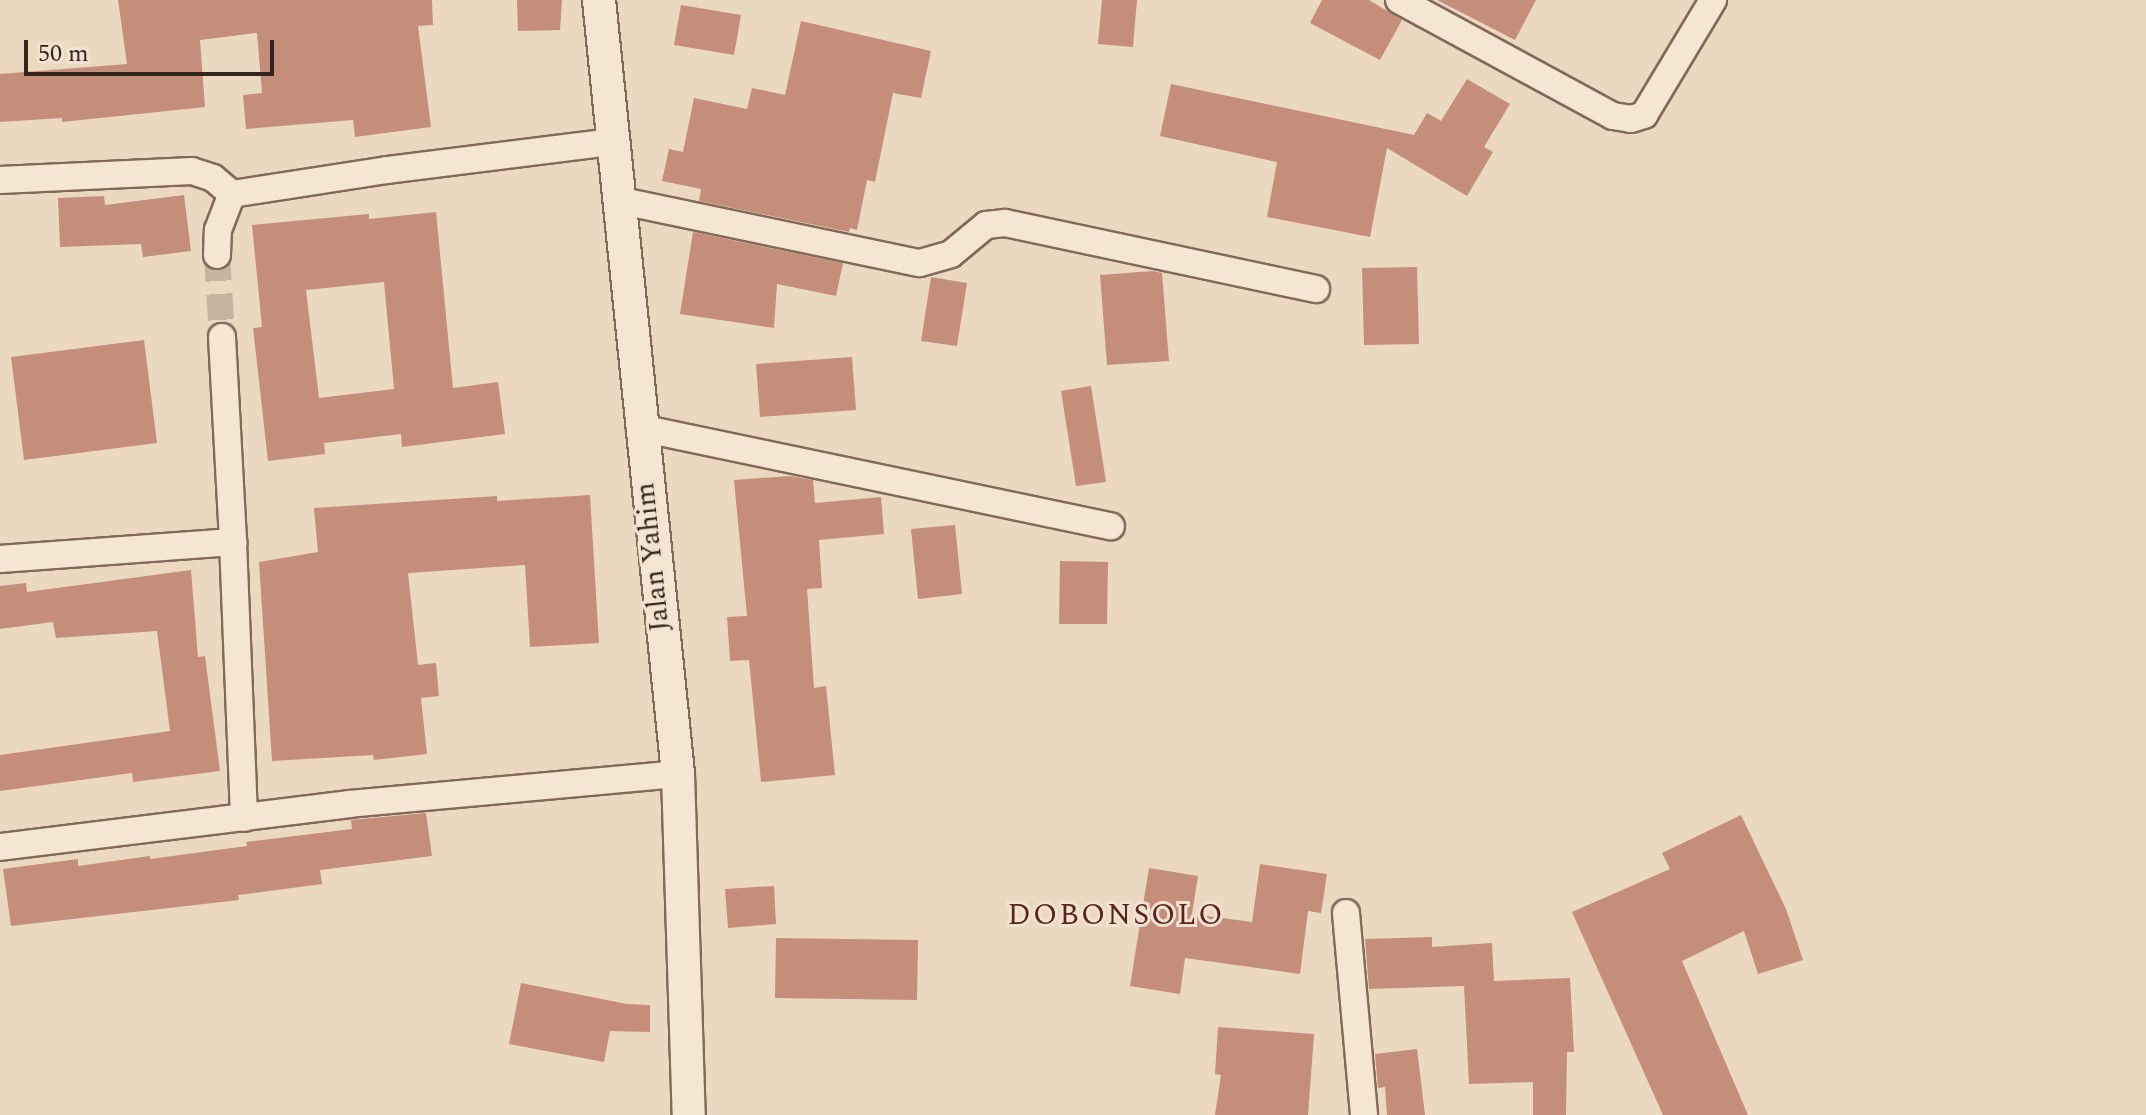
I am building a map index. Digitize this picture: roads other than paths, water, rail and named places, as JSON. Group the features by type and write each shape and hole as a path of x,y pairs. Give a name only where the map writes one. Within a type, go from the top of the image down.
{"street":[{"name":"Jalan Yahim","path":"599,0 622,201 640,428 678,774 689,1115"},
{"path":"1399,0 1613,116 1631,119 1644,115 1713,0"},
{"path":"0,180 192,171 213,178 232,194 387,170 613,142"},
{"path":"217,255 218,230 232,194"},
{"path":"622,201 920,263 951,254 986,225 1005,223 1316,289"},
{"path":"222,337 244,818"},
{"path":"640,428 1111,526"},
{"path":"0,559 233,542"},
{"path":"0,847 423,796 678,774"},
{"path":"1346,913 1364,1115"}],"tunnel":[{"path":"217,255 222,337"}],"district":[{"name":"DOBONSOLO","path":"1116,915"}]}
